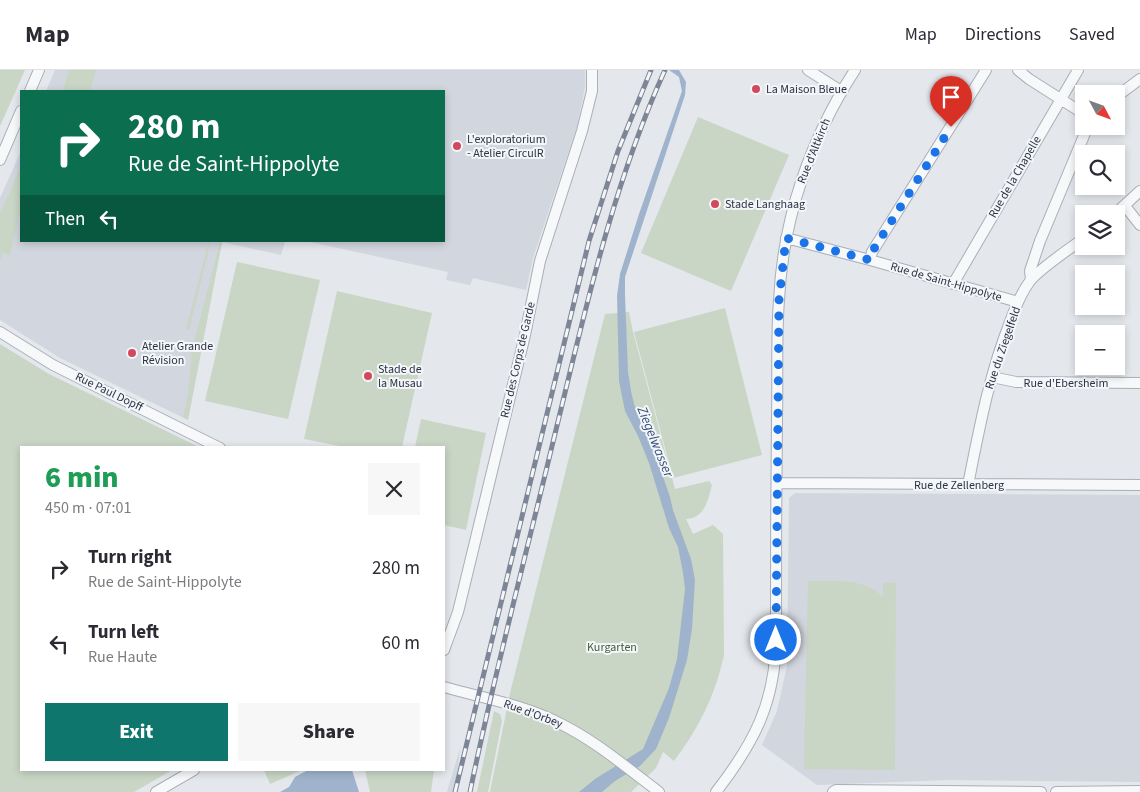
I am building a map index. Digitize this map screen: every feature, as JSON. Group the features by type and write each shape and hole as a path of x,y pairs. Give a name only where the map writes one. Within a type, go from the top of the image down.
{"street":[{"path":"30,90 39,70"},
{"name":"Rue des Corps de Garde","path":"445,647 458,612 525,335 540,261 582,132 592,91 592,70"},
{"path":"808,70 841,91"},
{"name":"Rue d'Altkirch","path":"716,792 743,756 753,738 764,713 775,675 779,300 786,238 796,195 810,155 829,113 855,70"},
{"path":"870,260 872,252 986,70"},
{"path":"1018,70 1075,109"},
{"name":"Rue de la Chapelle","path":"953,284 1078,70"},
{"path":"1125,90 1140,79"},
{"path":"0,160 3,145 20,113"},
{"path":"1031,280 1030,271 1040,241 1084,135"},
{"path":"1140,191 1125,206 1140,225"},
{"name":"Rue de Saint-Hippolyte","path":"786,238 1018,302"},
{"name":"Rue du Ziegelfeld","path":"968,485 980,422 992,377 1018,302 1031,280 1075,245"},
{"name":"Rue Paul Dopff","path":"0,332 53,365 216,446"},
{"name":"Rue d'Ebersheim","path":"992,377 1016,382 1140,383"},
{"name":"Rue de Zellenberg","path":"777,483 1140,485"},
{"name":"Rue d'Orbey","path":"445,687 522,708 552,720 582,736 659,792"},
{"path":"156,792 192,771"},
{"path":"833,792 836,790 1041,792"},
{"path":"1056,792 1140,791"}],"shaded area":[{"path":"55,70 585,70 585,87 577,127 533,258 526,290 473,278 470,285 446,280 448,272 311,242 445,242 445,90 46,90"},
{"path":"20,153 20,242 222,242 188,420 60,358 0,320 0,198"},
{"path":"222,242 285,242 281,255"},
{"path":"795,493 1140,495 1140,782 949,780 817,785 762,745 777,711 787,666 789,498"},
{"path":"460,748 456,792 447,792"}],"green space":[{"path":"0,70 25,70 0,126"},
{"path":"69,70 96,70 90,90 63,90"},
{"name":"Stade Langhaag","path":"698,117 789,155 731,291 641,253"},
{"path":"20,168 20,212 10,255 2,253 0,262 0,214"},
{"path":"209,242 208,253 189,330 186,329"},
{"path":"220,242 222,242 188,420 183,417 188,394 192,350"},
{"path":"237,262 320,280 288,419 205,401"},
{"name":"Stade de la Musau","path":"337,291 432,313 402,446 340,446 304,439"},
{"path":"725,308 762,455 673,478 634,332"},
{"name":"Kurgarten","path":"629,312 675,489 709,481 712,485 702,512 686,519 693,534 713,525 723,534 724,655 716,684 698,724 674,761 663,752 656,768 631,792 490,792 510,693 605,314"},
{"path":"0,344 49,374 197,446 20,446 20,771 170,771 134,792 0,792"},
{"path":"421,419 486,433 466,530 445,525 445,446 415,446"},
{"path":"808,581 858,583 867,586 883,597 883,583 896,583 895,770 804,769"},
{"path":"494,711 500,714 502,721 488,792 477,792"},
{"path":"264,771 300,771 270,784"},
{"path":"365,771 434,771 431,792 370,792"}],"water":[{"path":"669,70 679,70 686,82 685,95 625,277 628,372 634,404 659,465 691,559 695,580 692,629 687,660 669,718 656,749 640,766 615,781 602,792 579,792 595,779 643,749 669,688 677,659 685,589 683,573 678,547 669,528 649,463 625,411 619,381 617,296 620,274 639,214 682,91 679,77"},
{"path":"306,771 352,771 359,792 280,792 289,787 295,777"}],"railway":[{"path":"455,792 589,241 618,151 651,70"},
{"path":"470,792 489,704 600,253 629,161 665,70"}],"place":[{"name":"La Maison Bleue","path":"756,89"},
{"name":"L'exploratorium - Atelier CirculR","path":"457,146"},
{"name":"Stade Langhaag","path":"715,204"},
{"name":"Atelier Grande Révision","path":"132,353"},
{"name":"Stade de la Musau","path":"368,376"}],"route":[{"path":"776,640 779,300 786,238 870,260 872,252 951,127"}],"water label":[{"name":"Ziegelwasser","path":"655,442"}]}
